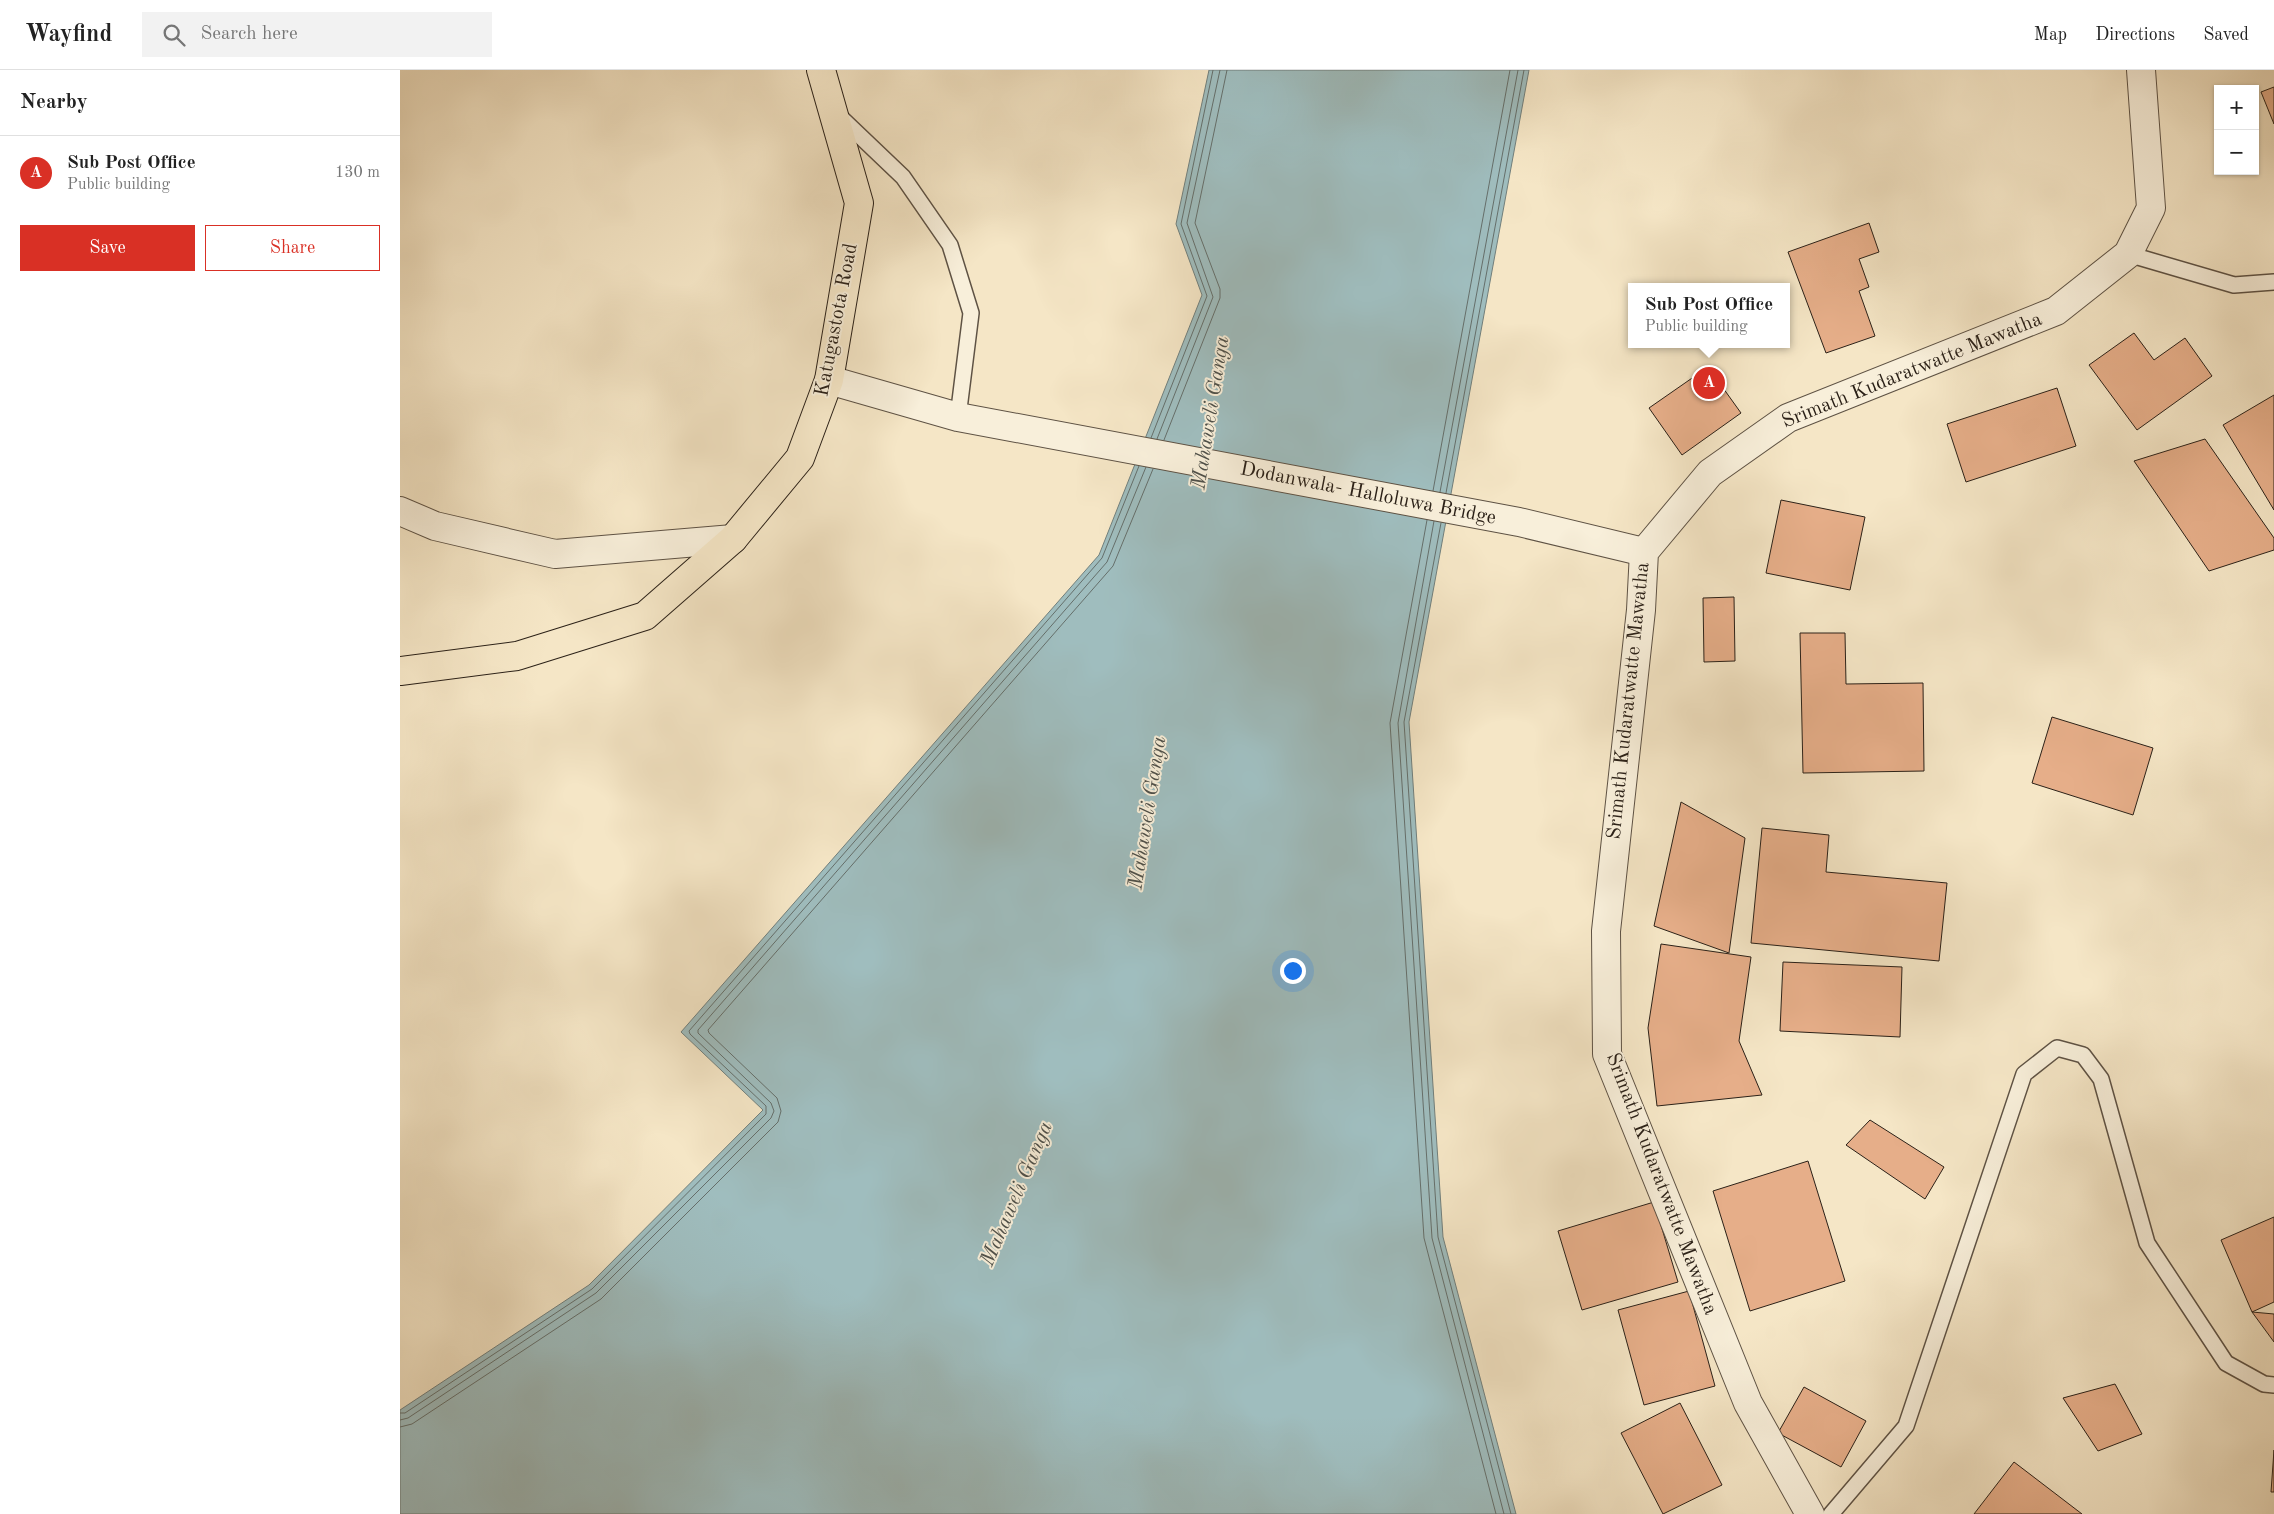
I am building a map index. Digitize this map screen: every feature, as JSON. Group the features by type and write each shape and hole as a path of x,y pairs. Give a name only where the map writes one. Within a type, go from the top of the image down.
{"main road":[{"name":"Katugastota Road","path":"400,671 516,656 645,616 733,539 800,458 829,380 859,203 835,113 821,70"}],"street":[{"name":"Srimath Kudaratwatte Mawatha","path":"1810,1514 1748,1403 1607,1054 1606,931 1641,610 1644,552 1710,474 1788,418 2056,311 2128,254 2151,208 2141,70"},
{"name":"Dodanwala- Halloluwa Bridge","path":"829,380 958,417 1519,522 1644,552"},
{"path":"400,511 435,526 555,554 733,539"}],"lane":[{"path":"835,113 903,178 950,245 971,313 958,417"},
{"path":"2128,254 2234,284 2274,282"},
{"path":"1830,1514 1906,1426 2024,1074 2057,1048 2083,1055 2101,1079 2148,1243 2226,1362 2264,1384 2274,1385"}],"water":[{"name":"Mahaweli Ganga","path":"1209,70 1529,70 1409,722 1443,1237 1516,1514 400,1514 400,1410 589,1285 763,1110 681,1032 1099,555 1202,295 1176,224"}],"building":[{"path":"2274,87 2274,124 2261,92"},
{"path":"1869,223 1879,252 1859,259 1869,287 1859,291 1875,336 1826,353 1788,252"},
{"path":"2134,333 2154,360 2185,338 2212,376 2137,430 2089,365"},
{"path":"1708,367 1741,413 1682,455 1649,408"},
{"path":"2057,388 2076,446 1966,482 1947,424"},
{"path":"2274,395 2274,510 2223,425"},
{"path":"2205,439 2274,538 2274,550 2209,571 2134,461"},
{"path":"1781,500 1865,517 1850,590 1766,573"},
{"path":"1734,597 1735,661 1704,662 1703,598"},
{"path":"1800,633 1845,633 1846,684 1923,683 1924,771 1803,773"},
{"path":"2052,717 2153,748 2133,815 2032,783"},
{"path":"1681,802 1745,838 1729,953 1654,926"},
{"path":"1762,828 1829,835 1826,872 1947,883 1939,961 1751,943"},
{"path":"1661,944 1751,957 1739,1041 1762,1095 1657,1106 1648,1028"},
{"path":"1783,962 1902,967 1900,1037 1780,1031"},
{"path":"1870,1120 1944,1167 1925,1199 1846,1145"},
{"path":"1808,1161 1845,1281 1750,1311 1713,1191"},
{"path":"1654,1202 1678,1282 1582,1310 1558,1231"},
{"path":"2274,1217 2274,1302 2252,1312 2221,1240"},
{"path":"1689,1291 1715,1386 1644,1405 1618,1310"},
{"path":"2252,1312 2274,1314 2274,1342"},
{"path":"2115,1384 2142,1434 2098,1451 2063,1398"},
{"path":"1804,1387 1866,1421 1841,1467 1778,1433"},
{"path":"1680,1403 1722,1485 1663,1514 1621,1433"},
{"path":"2274,1450 2274,1492 2271,1492"},
{"path":"2014,1462 2082,1514 1974,1514"}],"place":[{"name":"Sub Post Office","path":"1709,383"}]}
